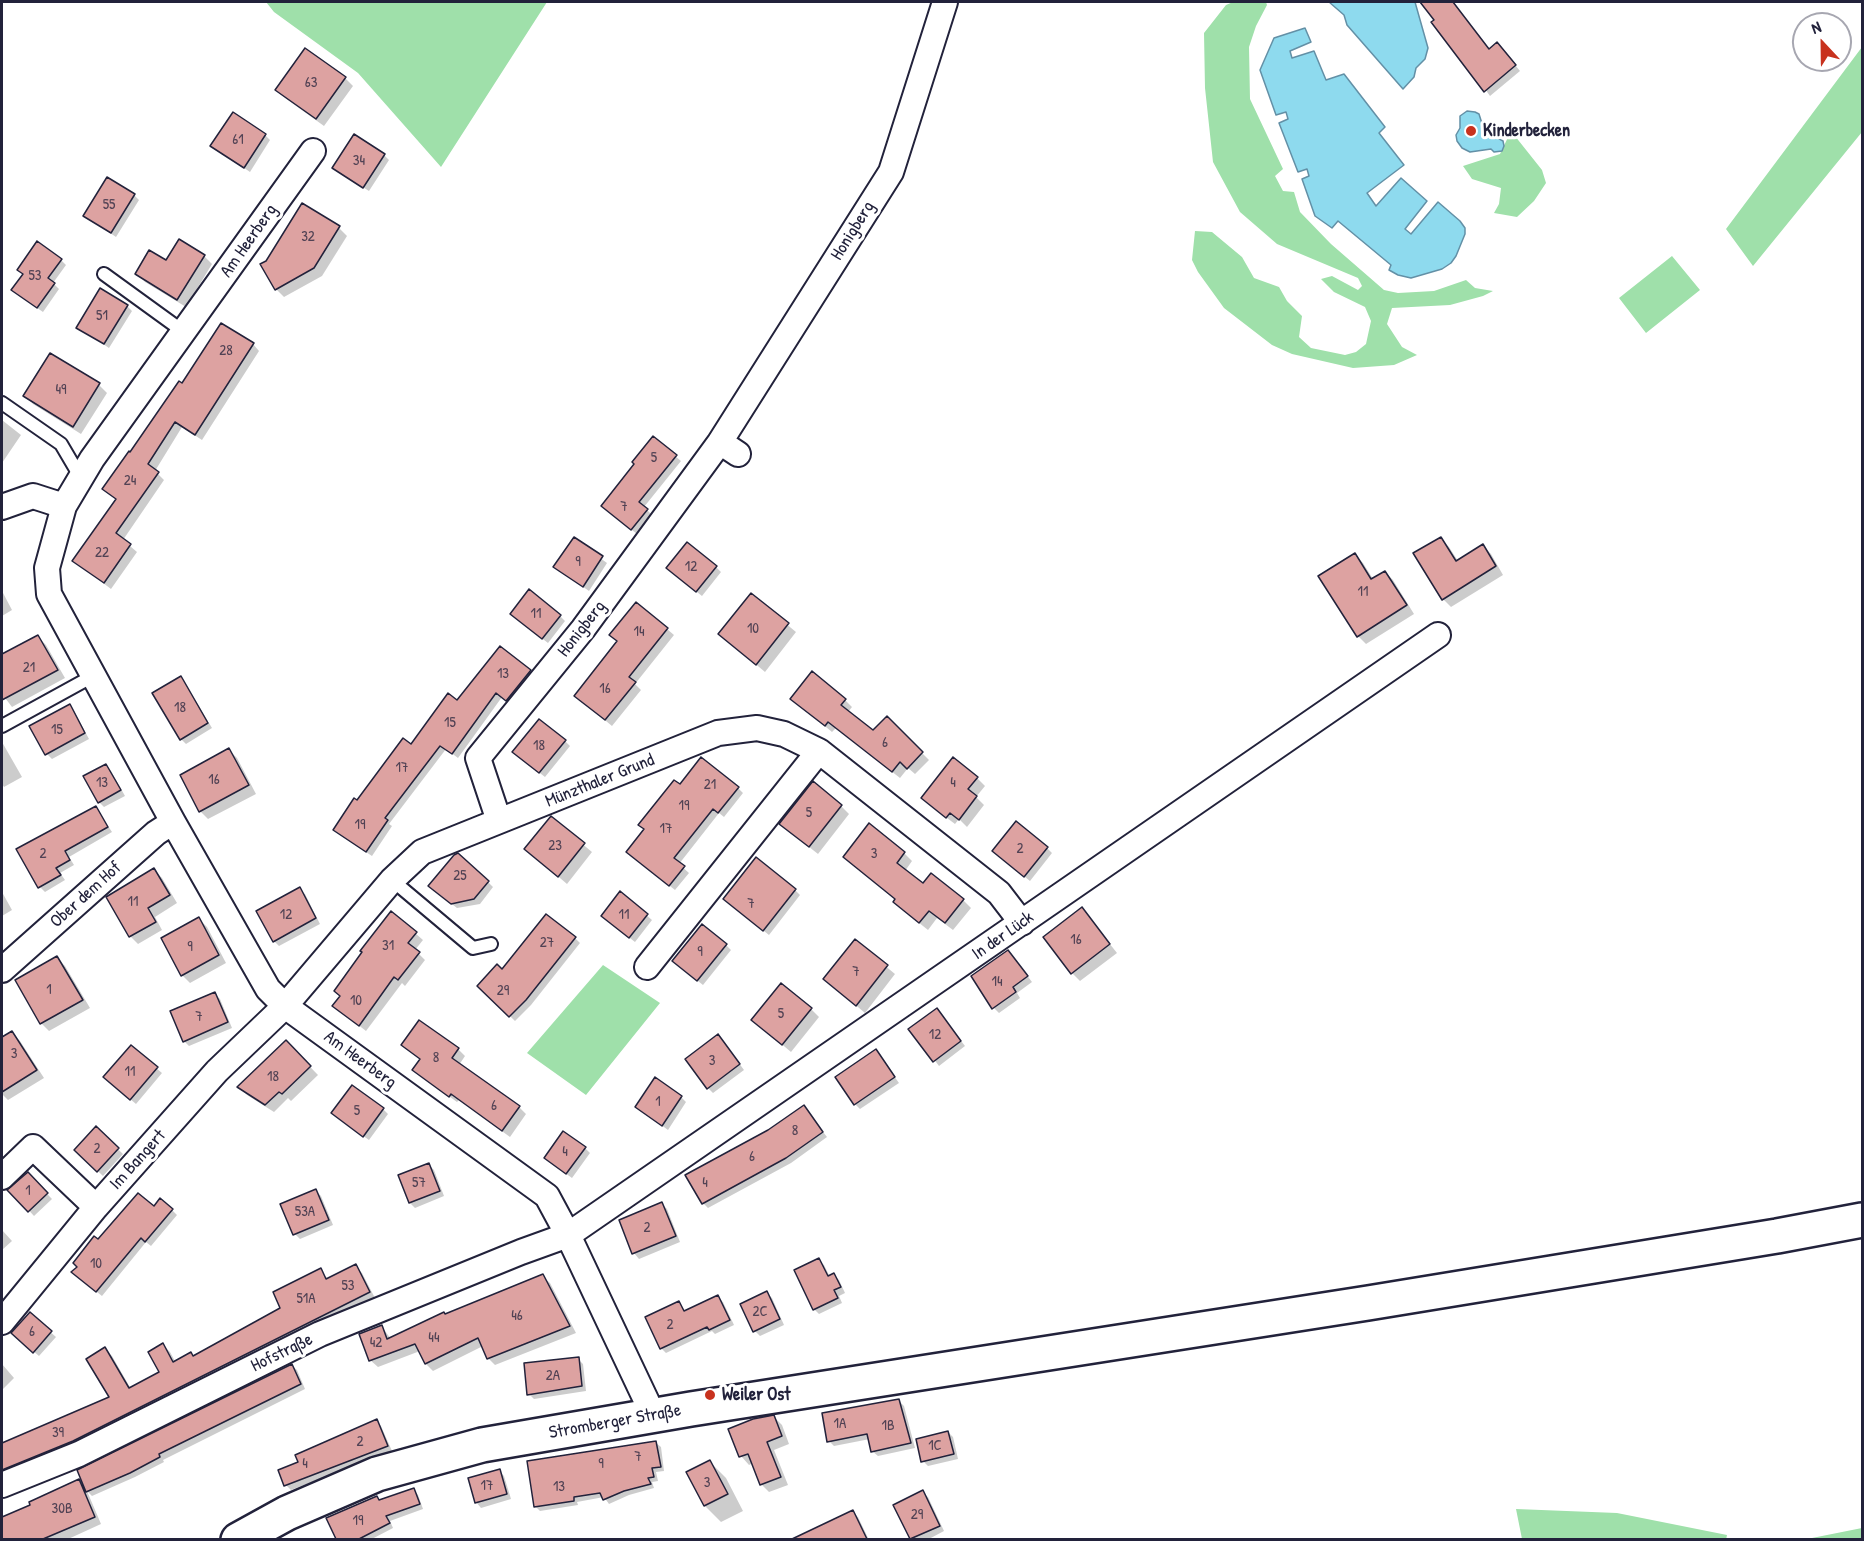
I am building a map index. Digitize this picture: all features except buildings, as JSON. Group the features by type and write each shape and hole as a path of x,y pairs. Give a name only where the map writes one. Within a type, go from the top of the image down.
{"main road":[{"name":"Stromberger Straße","path":"238,1539 287,1513 377,1473 482,1445 649,1416 1380,1301 1863,1220"}],"street":[{"name":"Honigberg","path":"499,821 478,758 729,448 891,172 945,2"},
{"name":"Am Heerberg","path":"313,151 92,459 64,506 47,568 49,594 173,822 268,989 285,1006 548,1196 647,1402 649,1416"},
{"path":"2,507 33,496 64,506"},
{"name":"In der Lück","path":"568,1235 1438,635"},
{"name":"Münzthaler Grund","path":"285,1006 392,880 422,852 718,733 757,728 784,734 819,751 999,893 1022,923"},
{"path":"646,967 819,751"},
{"name":"Ober dem Hof","path":"2,970 156,833 173,822"},
{"name":"Im Bangert","path":"2,1322 96,1207 217,1071 285,1006"},
{"path":"2,1177 33,1147 96,1207"},
{"name":"Hofstraße","path":"2,1485 79,1454 320,1334 568,1235"}],"lane":[{"path":"104,274 184,332"},
{"path":"2,403 61,444 81,478"},
{"path":"2,726 93,676"},
{"path":"392,880 473,948 491,944"}],"green space":[{"path":"266,2 547,2 441,167 358,73 274,12"},
{"path":"1233,2 1266,2 1267,5 1256,26 1249,47 1250,99 1283,169 1275,176 1283,191 1294,192 1300,212 1331,244 1384,290 1398,293 1434,291 1466,280 1475,288 1493,291 1450,305 1392,308 1387,324 1402,347 1417,355 1394,365 1353,368 1292,354 1272,345 1224,308 1198,272 1192,260 1195,231 1212,232 1242,257 1254,278 1279,287 1287,301 1302,316 1299,337 1311,348 1345,355 1356,352 1366,344 1371,321 1365,307 1334,292 1321,279 1332,276 1358,290 1362,286 1358,278 1277,244 1240,212 1213,162 1205,88 1204,33 1226,5"},
{"path":"1862,47 1862,132 1753,266 1726,229 1843,72 1852,72 1852,60"},
{"path":"1511,131 1542,170 1546,183 1534,201 1517,217 1494,213 1499,204 1501,188 1472,179 1463,166 1500,154"},
{"path":"1672,256 1700,290 1646,333 1619,298"},
{"path":"603,965 660,1003 586,1095 527,1053"},
{"path":"1516,1509 1617,1513 1727,1535 1726,1540 1522,1539"},
{"path":"1862,1528 1862,1539 1812,1539 1812,1538"}],"water":[{"path":"1329,2 1415,2 1428,48 1425,59 1416,68 1414,77 1403,89 1347,25 1344,15"},
{"path":"1305,28 1311,42 1290,51 1292,58 1314,51 1326,80 1344,74 1385,127 1379,133 1404,165 1367,193 1376,206 1401,178 1427,201 1405,229 1411,234 1438,202 1465,228 1465,234 1456,256 1442,269 1411,278 1398,275 1389,270 1391,265 1338,221 1332,228 1315,216 1302,179 1309,176 1307,169 1298,172 1279,123 1288,119 1286,112 1276,115 1260,70 1274,38"},
{"name":"Kinderbecken","path":"1467,111 1479,114 1484,130 1503,141 1502,151 1494,152 1491,149 1470,152 1462,148 1456,135 1460,128 1460,116"}],"place":[{"name":"Kinderbecken","path":"1471,131"},
{"name":"Weiler Ost","path":"710,1395"}]}
